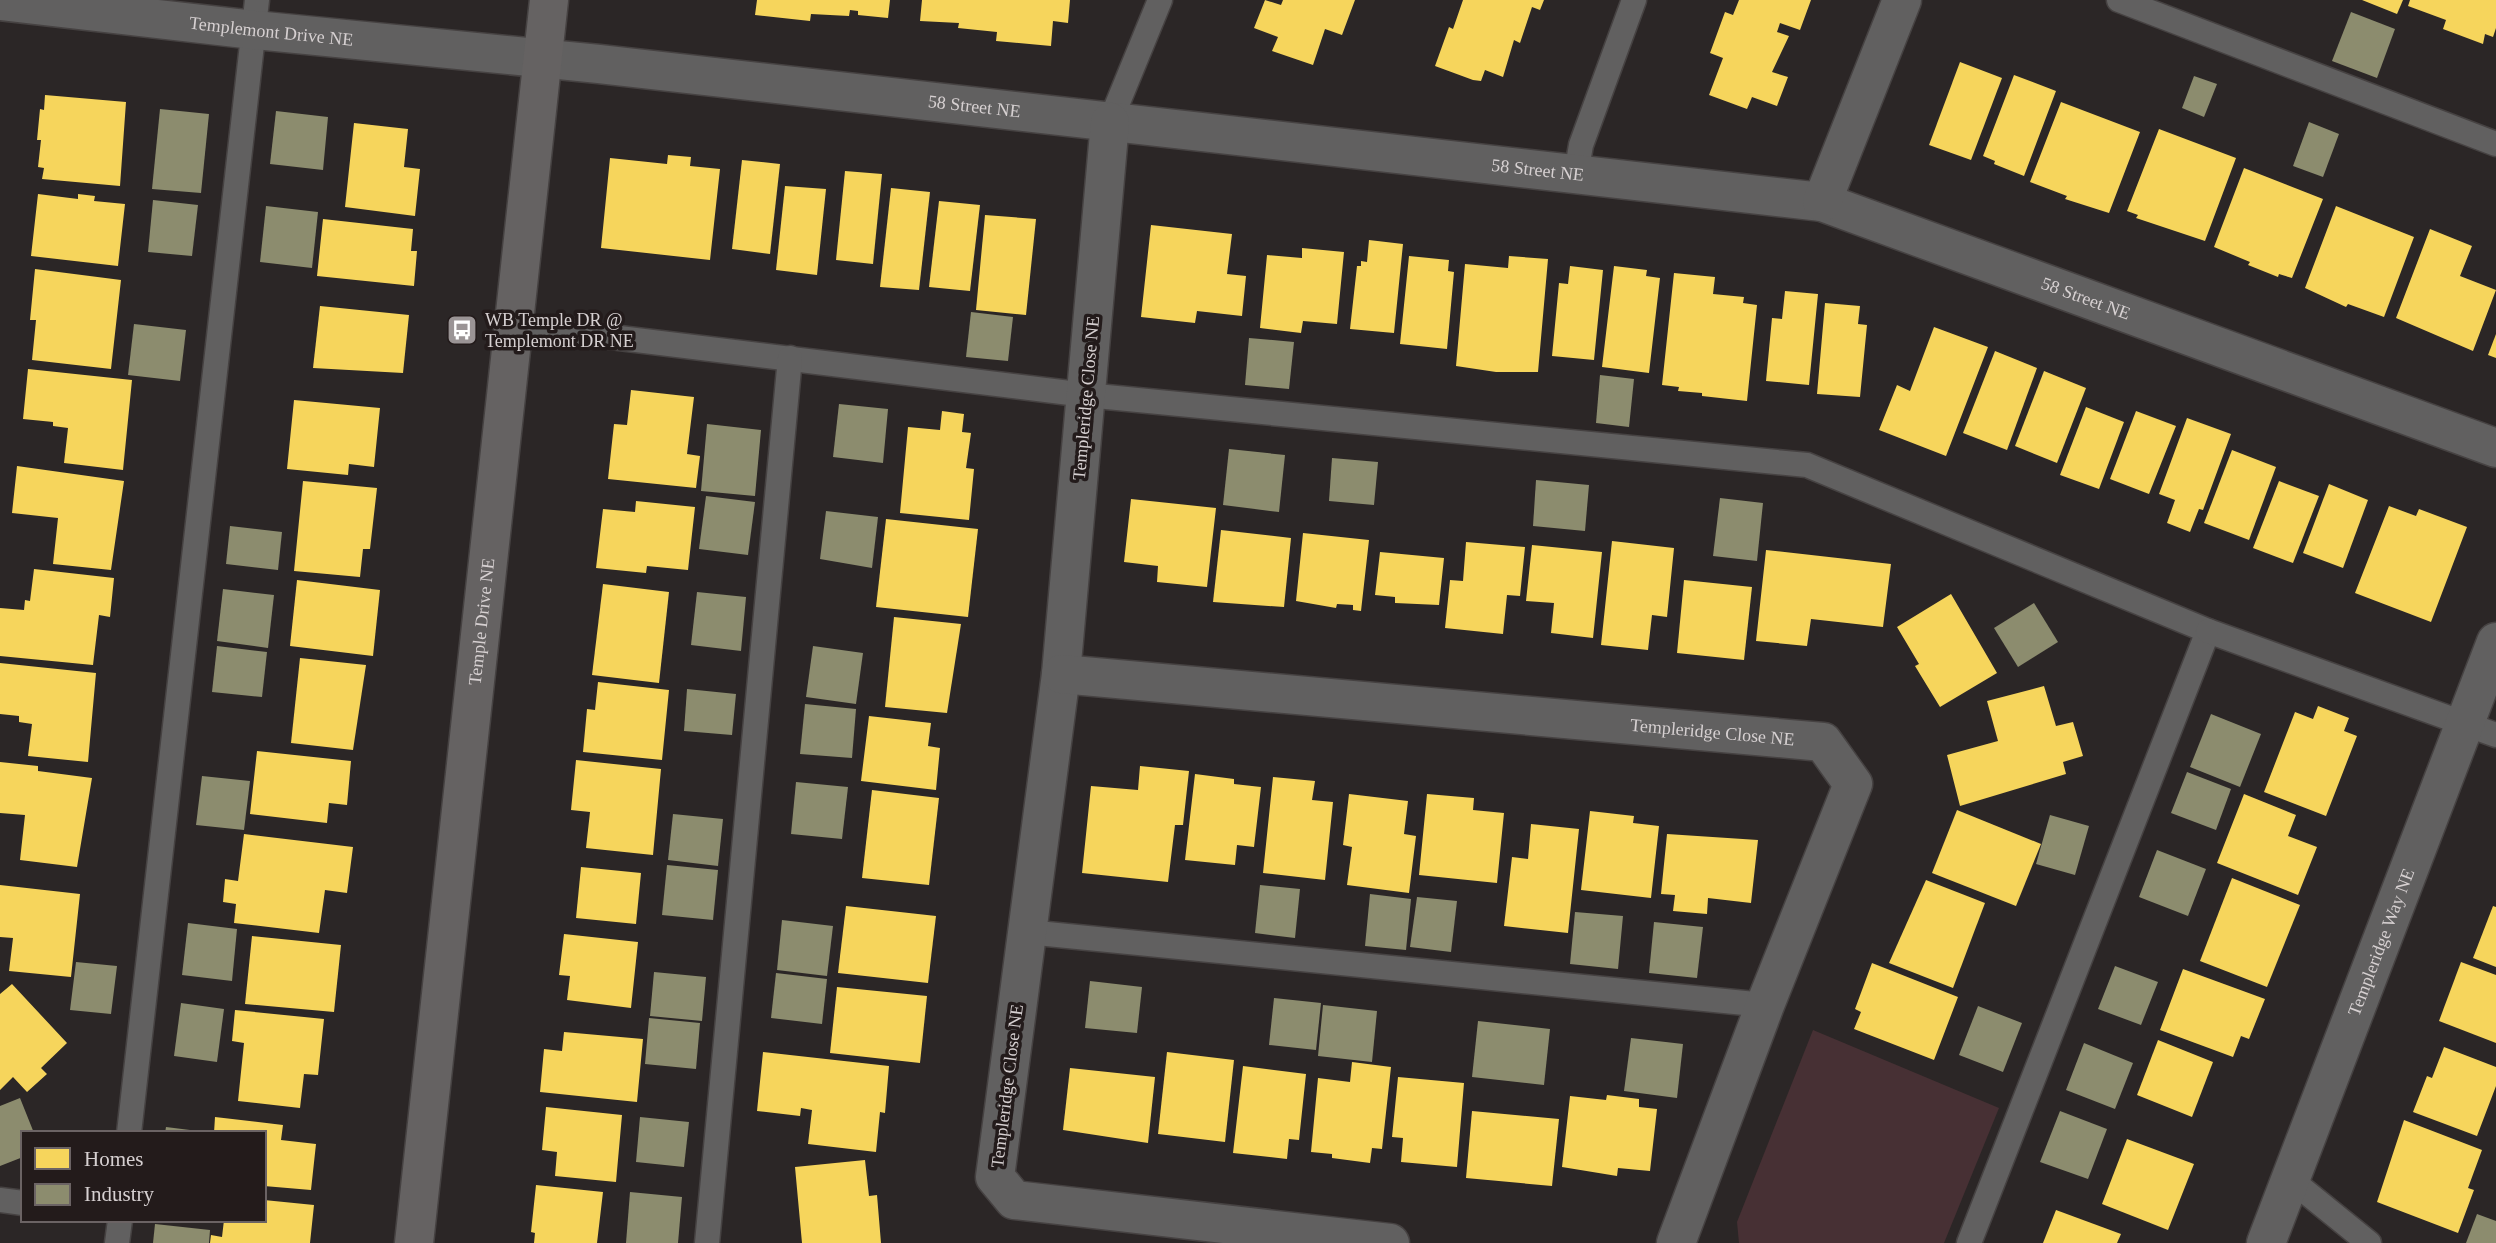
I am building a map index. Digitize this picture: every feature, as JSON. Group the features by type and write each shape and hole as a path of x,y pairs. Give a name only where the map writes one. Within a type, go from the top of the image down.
{"street":[{"name":"Temple Drive NE","path":"414,1243 549,0"},
{"path":"1822,202 1902,0"},
{"name":"Templemont Drive NE","path":"0,1 256,15 541,57"},
{"name":"58 Street NE","path":"541,57 1822,202 2496,447"},
{"name":"Templeridge Close NE","path":"1111,122 1061,674 995,1177 1014,1200 1390,1243"},
{"name":"Templeridge Way NE","path":"2266,1243 2290,1179 2480,729 2496,642"},
{"name":"Templeridge Close NE","path":"1061,674 1823,742 1853,785 1765,1005 1676,1243"}],"lane":[{"path":"1111,122 1160,0"},
{"path":"1576,174 1581,145 1634,0"},
{"path":"2119,0 2496,144"},
{"path":"130,1131 256,15"},
{"path":"513,325 1086,395 1807,465 2208,631 2480,729"},
{"path":"707,1243 790,358"},
{"path":"1969,1243 2208,631"},
{"path":"1027,932 1765,1005"},
{"path":"2290,1179 2369,1243"},
{"path":"0,1200 21,1203"},
{"path":"117,1243 120,1222"}],"shaded area":[{"path":"1813,1030 1999,1108 1944,1243 1739,1243 1737,1222"}],"building: Homes":[{"path":"757,0 890,0 888,18 858,15 858,11 850,10 849,16 811,14 810,21 755,15"},
{"path":"922,0 1070,0 1068,23 1053,21 1051,46 996,41 997,32 958,28 959,23 920,21"},
{"path":"1265,0 1281,5 1283,0 1355,0 1342,35 1325,29 1313,65 1272,51 1278,37 1254,28"},
{"path":"1463,0 1544,0 1540,10 1532,7 1520,43 1514,40 1503,77 1485,70 1481,81 1473,80 1435,66 1449,27 1453,29"},
{"path":"1739,0 1811,0 1800,30 1780,23 1777,32 1789,36 1772,72 1788,77 1777,106 1752,97 1747,109 1709,95 1723,58 1710,53 1725,12 1733,15"},
{"path":"2362,0 2403,0 2397,14"},
{"path":"2410,0 2496,0 2496,28 2493,37 2485,34 2483,44 2443,29 2446,20 2408,6"},
{"path":"1960,62 2002,78 1971,160 1929,145"},
{"path":"2014,75 2056,91 2024,176 1994,164 1995,161 1983,156"},
{"path":"45,95 126,102 120,186 42,179 44,168 38,167 41,140 37,140 40,109 44,110"},
{"path":"2061,102 2140,132 2109,213 2065,199 2067,196 2030,182"},
{"path":"354,123 408,129 404,167 420,169 415,216 345,207"},
{"path":"2159,129 2236,158 2205,241 2136,218 2138,215 2127,211"},
{"path":"668,155 691,157 690,166 720,169 710,260 601,248 610,158 667,164"},
{"path":"742,160 780,164 770,254 732,249"},
{"path":"2244,168 2323,199 2292,278 2279,274 2278,277 2214,247"},
{"path":"845,171 882,174 873,264 836,260"},
{"path":"785,186 826,189 817,275 776,270"},
{"path":"891,188 930,192 919,290 880,287"},
{"path":"38,194 78,199 78,194 95,196 94,201 125,204 118,266 31,256"},
{"path":"939,201 980,205 970,291 929,287"},
{"path":"2336,206 2414,237 2384,317 2348,304 2346,307 2305,288"},
{"path":"985,215 1036,219 1026,315 976,310"},
{"path":"323,219 413,229 411,251 417,251 414,286 317,276"},
{"path":"1151,225 1232,234 1227,274 1246,276 1242,316 1197,311 1195,323 1141,317"},
{"path":"2430,229 2472,246 2460,276 2496,290 2473,351 2396,318"},
{"path":"1369,240 1403,244 1394,333 1350,329 1357,266 1361,266 1361,261 1367,262"},
{"path":"1302,248 1344,252 1337,324 1303,321 1301,333 1260,328 1267,255 1302,258"},
{"path":"1409,256 1449,260 1448,271 1454,272 1447,349 1400,344"},
{"path":"1509,256 1548,259 1538,372 1496,372 1456,366 1465,264 1508,268"},
{"path":"1570,266 1603,270 1594,360 1552,356 1559,283 1568,284"},
{"path":"1614,266 1647,270 1646,276 1660,278 1649,373 1602,367"},
{"path":"35,269 121,280 111,369 32,360 36,320 30,320"},
{"path":"1674,273 1715,277 1713,294 1744,297 1743,303 1757,305 1747,401 1702,396 1702,393 1678,391 1679,387 1662,385"},
{"path":"1785,291 1818,294 1809,385 1766,381 1772,318 1782,319"},
{"path":"1825,303 1860,306 1858,324 1867,325 1860,397 1817,394"},
{"path":"320,306 409,315 403,373 313,368"},
{"path":"1934,327 1988,347 1946,456 1879,430 1897,385 1910,391"},
{"path":"2496,334 2496,358 2488,355"},
{"path":"1995,351 2037,368 2007,450 1963,433"},
{"path":"28,369 132,380 123,470 64,463 68,428 53,426 53,422 23,419"},
{"path":"2044,371 2086,388 2057,463 2015,446"},
{"path":"631,390 694,397 687,454 700,456 696,488 608,479 614,424 627,425"},
{"path":"294,400 380,408 374,467 349,464 348,475 287,469"},
{"path":"2086,407 2124,422 2099,489 2060,475"},
{"path":"942,411 964,414 962,432 971,433 966,468 974,469 969,520 900,513 908,427 940,430"},
{"path":"2136,411 2176,426 2149,494 2110,479"},
{"path":"2187,418 2231,434 2203,510 2199,509 2190,532 2167,523 2175,500 2159,494"},
{"path":"2232,450 2276,467 2249,540 2204,523"},
{"path":"17,466 124,481 111,570 53,564 58,518 12,513"},
{"path":"303,481 377,488 370,549 363,549 360,577 294,571"},
{"path":"2279,481 2319,496 2293,563 2253,548"},
{"path":"2329,484 2368,500 2343,568 2303,553"},
{"path":"1131,499 1216,508 1207,587 1157,582 1158,566 1124,562"},
{"path":"636,501 695,507 688,570 647,566 646,573 596,568 603,509 635,512"},
{"path":"2389,506 2416,516 2419,509 2467,527 2431,622 2355,593"},
{"path":"886,519 978,529 968,617 876,607"},
{"path":"1221,530 1291,538 1284,607 1213,602"},
{"path":"1303,533 1369,540 1361,611 1353,610 1353,605 1337,604 1336,608 1296,601"},
{"path":"1612,541 1674,548 1667,617 1652,615 1648,650 1601,645"},
{"path":"1466,542 1525,547 1520,596 1507,595 1503,634 1445,628 1450,580 1463,581"},
{"path":"1532,545 1602,552 1593,638 1551,633 1554,603 1526,601"},
{"path":"1766,550 1891,564 1883,627 1811,619 1807,646 1756,641"},
{"path":"1380,552 1444,558 1439,605 1395,603 1395,597 1375,595"},
{"path":"34,569 114,578 110,617 99,615 93,665 0,656 0,608 24,610 25,600 30,601"},
{"path":"297,580 380,590 373,656 290,646"},
{"path":"1684,580 1752,587 1744,660 1677,653"},
{"path":"603,584 669,592 659,683 592,675"},
{"path":"1951,594 1997,673 1940,707 1915,666 1919,664 1897,627"},
{"path":"894,617 961,624 947,713 885,707"},
{"path":"300,658 366,665 353,750 291,743"},
{"path":"0,663 96,673 88,762 28,756 32,724 19,722 19,716 0,714"},
{"path":"598,682 669,690 662,760 583,752 587,709 595,710"},
{"path":"2044,686 2056,726 2073,722 2083,756 2063,762 2066,774 1960,806 1947,755 1998,741 1987,701"},
{"path":"2318,706 2349,718 2344,731 2357,736 2326,816 2264,792 2295,712 2313,719"},
{"path":"869,716 931,723 928,746 940,748 936,790 861,781"},
{"path":"257,751 351,761 347,805 329,803 327,823 250,814"},
{"path":"576,760 661,769 653,855 586,848 590,812 571,810"},
{"path":"0,762 38,766 38,771 92,778 77,867 20,860 25,815 0,813"},
{"path":"1140,766 1189,771 1183,825 1175,825 1168,882 1082,873 1091,786 1138,790"},
{"path":"1195,774 1234,779 1234,784 1261,787 1254,847 1237,845 1235,865 1185,860"},
{"path":"1273,777 1315,781 1312,800 1333,802 1325,880 1263,873"},
{"path":"872,790 939,798 929,885 862,878"},
{"path":"1349,794 1408,801 1404,834 1416,836 1409,893 1347,885 1352,847 1343,845"},
{"path":"1427,794 1474,798 1473,810 1504,813 1497,883 1419,875"},
{"path":"2244,794 2296,815 2288,836 2317,847 2298,895 2217,863"},
{"path":"1957,810 2041,844 2016,906 1932,873"},
{"path":"1590,811 1634,816 1633,823 1659,826 1651,898 1581,890"},
{"path":"1531,824 1579,829 1568,933 1504,926 1512,857 1528,859"},
{"path":"244,834 353,847 347,893 325,890 319,933 234,923 236,904 223,902 225,879 238,881"},
{"path":"1667,834 1758,840 1751,903 1708,898 1707,914 1673,911 1675,895 1661,894"},
{"path":"581,867 641,873 636,924 576,918"},
{"path":"2232,878 2300,905 2267,987 2200,961"},
{"path":"1926,880 1985,903 1953,988 1889,963"},
{"path":"0,885 80,894 71,977 9,971 13,938 0,937"},
{"path":"846,906 936,916 928,983 838,973"},
{"path":"2493,906 2496,907 2496,967 2473,958"},
{"path":"564,934 638,942 631,1008 567,1000 570,976 559,975"},
{"path":"252,936 341,945 334,1012 245,1004"},
{"path":"2461,962 2496,975 2496,1043 2439,1021"},
{"path":"1872,963 1958,997 1934,1060 1854,1029 1861,1012 1855,1009"},
{"path":"2183,969 2265,999 2249,1039 2241,1036 2233,1057 2160,1030"},
{"path":"12,984 67,1043 41,1068 47,1074 27,1092 13,1077 0,1090 0,994"},
{"path":"837,987 927,996 920,1063 830,1053"},
{"path":"235,1010 324,1019 318,1075 304,1074 300,1108 238,1101 244,1043 232,1041"},
{"path":"564,1032 643,1039 637,1102 540,1092 544,1049 562,1051"},
{"path":"2158,1040 2213,1062 2192,1117 2137,1095"},
{"path":"2444,1047 2496,1067 2496,1086 2477,1136 2413,1112 2427,1076 2432,1078"},
{"path":"763,1052 889,1066 885,1113 880,1112 876,1152 808,1144 812,1110 801,1108 800,1116 757,1111"},
{"path":"1167,1052 1234,1060 1225,1142 1158,1134"},
{"path":"1352,1062 1391,1067 1382,1149 1372,1148 1370,1163 1311,1152 1318,1078 1350,1082"},
{"path":"1243,1066 1306,1074 1299,1140 1289,1139 1287,1159 1233,1153"},
{"path":"1070,1068 1155,1077 1148,1143 1063,1130"},
{"path":"1398,1077 1464,1083 1457,1167 1401,1162 1403,1138 1392,1137"},
{"path":"1607,1095 1639,1099 1639,1107 1657,1109 1650,1171 1618,1168 1617,1176 1562,1167 1570,1096 1606,1100"},
{"path":"546,1107 622,1115 616,1182 555,1176 557,1152 542,1150"},
{"path":"1472,1111 1559,1119 1552,1186 1466,1178"},
{"path":"215,1117 283,1125 281,1140 316,1144 311,1190 266,1186 266,1131 214,1131"},
{"path":"2404,1120 2482,1150 2468,1188 2474,1190 2458,1233 2377,1202"},
{"path":"2127,1139 2194,1164 2168,1230 2102,1204"},
{"path":"865,1160 869,1196 877,1195 881,1243 802,1243 795,1167"},
{"path":"536,1185 603,1192 597,1243 534,1243 535,1233 531,1232"},
{"path":"266,1200 314,1205 310,1243 210,1243 211,1235 222,1237 224,1222 266,1222"},
{"path":"2056,1210 2121,1234 2117,1243 2043,1243"}],"building: Industry":[{"path":"2351,12 2395,29 2377,78 2332,61"},
{"path":"2194,76 2217,84 2204,117 2182,108"},
{"path":"160,109 209,114 201,193 152,189"},
{"path":"276,111 328,117 323,170 270,164"},
{"path":"2309,122 2339,134 2323,177 2293,166"},
{"path":"153,200 198,205 192,256 148,252"},
{"path":"266,206 318,212 312,268 260,262"},
{"path":"971,312 1013,317 1008,361 966,357"},
{"path":"134,324 186,330 180,381 128,375"},
{"path":"1249,338 1294,342 1289,389 1245,385"},
{"path":"1600,375 1634,379 1629,427 1596,423"},
{"path":"839,404 888,409 883,463 833,457"},
{"path":"707,424 761,430 755,496 701,491"},
{"path":"1229,449 1285,455 1279,512 1223,505"},
{"path":"1332,458 1378,462 1374,505 1329,501"},
{"path":"1536,480 1589,485 1585,531 1533,526"},
{"path":"706,496 755,502 748,555 699,549"},
{"path":"1720,498 1763,503 1757,561 1713,556"},
{"path":"826,511 878,517 872,568 820,559"},
{"path":"230,526 282,532 278,570 226,564"},
{"path":"223,589 274,595 268,648 217,641"},
{"path":"697,592 746,597 741,651 691,645"},
{"path":"2034,603 2058,642 2018,667 1994,628"},
{"path":"217,646 267,652 262,697 212,692"},
{"path":"813,646 863,653 856,704 806,697"},
{"path":"687,689 736,694 732,735 684,731"},
{"path":"805,704 856,709 852,758 800,754"},
{"path":"2211,714 2261,734 2240,787 2190,767"},
{"path":"2187,772 2231,789 2216,830 2171,813"},
{"path":"202,776 250,781 244,830 196,825"},
{"path":"796,782 848,787 842,839 791,834"},
{"path":"673,814 723,819 718,866 668,860"},
{"path":"2050,815 2089,826 2075,875 2036,864"},
{"path":"2157,850 2206,869 2188,916 2139,897"},
{"path":"667,865 718,870 713,920 662,915"},
{"path":"1260,885 1300,889 1295,938 1255,933"},
{"path":"1370,894 1411,899 1406,950 1365,946"},
{"path":"1417,897 1457,901 1451,952 1410,947"},
{"path":"1575,912 1623,916 1618,969 1570,964"},
{"path":"782,920 833,926 827,976 777,970"},
{"path":"1654,922 1703,927 1697,978 1649,973"},
{"path":"188,923 237,929 232,981 182,975"},
{"path":"76,962 117,966 111,1014 70,1010"},
{"path":"2115,966 2158,982 2141,1025 2098,1009"},
{"path":"654,972 706,977 702,1021 650,1016"},
{"path":"776,973 827,979 822,1024 771,1018"},
{"path":"1090,981 1142,987 1137,1033 1085,1028"},
{"path":"1274,998 1321,1003 1316,1050 1269,1045"},
{"path":"181,1003 224,1009 217,1062 174,1056"},
{"path":"1323,1005 1377,1011 1372,1062 1318,1056"},
{"path":"1978,1006 2022,1023 2003,1072 1959,1055"},
{"path":"649,1018 700,1023 696,1069 645,1064"},
{"path":"1478,1021 1550,1029 1544,1085 1472,1077"},
{"path":"1631,1038 1683,1044 1677,1098 1624,1091"},
{"path":"2084,1043 2133,1063 2115,1109 2066,1090"},
{"path":"20,1098 33,1131 21,1131 21,1158 0,1166 0,1106"},
{"path":"2060,1111 2107,1129 2088,1179 2040,1162"},
{"path":"640,1117 689,1122 684,1167 636,1162"},
{"path":"166,1127 198,1131 165,1131"},
{"path":"630,1192 682,1197 678,1243 626,1243"},
{"path":"2477,1214 2496,1221 2496,1243 2466,1243"},
{"path":"155,1224 210,1230 209,1243 153,1243"}],"place":[{"name":"WB Temple DR @ Templemont DR NE","path":"462,330"}]}
